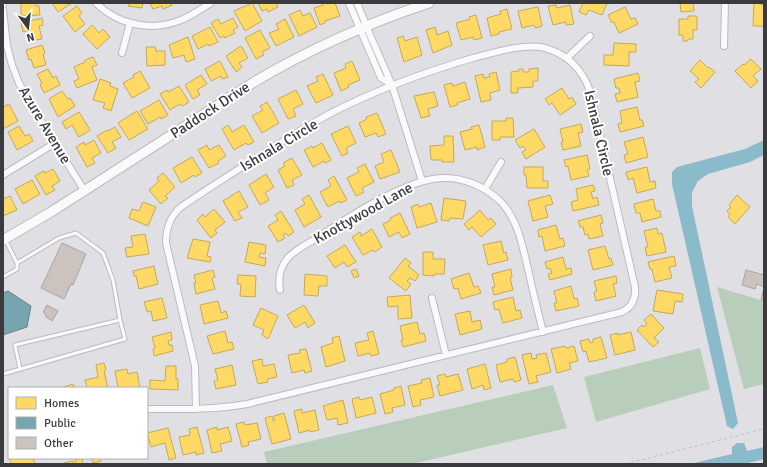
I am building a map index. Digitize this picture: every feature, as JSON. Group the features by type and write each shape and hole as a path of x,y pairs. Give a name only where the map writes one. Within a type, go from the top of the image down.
{"street":[{"path":"96,3 114,16 130,23 147,26 169,24 190,16 210,3"},
{"path":"349,3 363,27 392,85 422,181"},
{"path":"358,3 363,27"},
{"name":"Paddock Drive","path":"4,239 254,82 315,48 363,27 429,3"},
{"path":"724,46 725,3"},
{"name":"Azure Avenue","path":"3,10 7,46 19,83 84,190"},
{"path":"122,53 130,23"},
{"path":"567,58 590,36"},
{"name":"Ishnala Circle","path":"530,46 549,49 567,58 581,72 590,91 636,292 630,306 622,312 247,404 196,409 196,366 166,243 167,228 171,218 177,210 185,204 300,131 335,112 392,85 450,65 520,47 530,46"},
{"path":"3,175 55,143"},
{"path":"484,189 501,162"},
{"name":"Knottywood Lane","path":"280,290 279,276 282,267 294,252 382,199 422,181 453,178 464,180 484,189 502,203 514,222 519,232 543,332"},
{"path":"432,298 446,355"},
{"path":"148,408 196,409"}],"lane":[{"path":"3,374 125,339 113,280 103,253 76,234 59,238 17,262"},
{"path":"3,277 17,269 17,262 4,239"},
{"path":"20,369 15,345 120,320"}],"path":[{"path":"625,464 764,429"}],"green space":[{"path":"717,287 764,301 764,384 744,389"},
{"path":"700,348 710,389 596,422 584,377"},
{"path":"553,385 567,428 412,464 267,464 264,452"}],"water":[{"path":"764,140 764,155 750,162 708,174 698,181 692,192 692,206 738,423 733,429 727,426 672,184 672,172 677,167 745,149"},
{"path":"737,443 744,443 747,451 764,447 764,459 744,464 690,464 732,454 732,447"}],"building: Homes":[{"path":"21,3 36,3 36,6 39,6 40,15 21,16"},
{"path":"52,3 72,3 58,12"},
{"path":"129,3 143,3 142,8 128,6"},
{"path":"150,3 171,3 172,5 163,9 162,6 153,9"},
{"path":"252,3 262,21 245,31 234,11"},
{"path":"258,3 279,3 276,4 278,7 268,12 267,9 262,11"},
{"path":"322,3 335,3 340,16 325,21 325,23 320,25 314,8 323,5"},
{"path":"583,3 607,3 602,15 589,10 586,15 579,12"},
{"path":"680,3 693,3 694,11 681,12"},
{"path":"754,3 761,3 761,5 764,5 764,26 753,26"},
{"path":"556,5 557,8 570,5 574,24 566,25 566,22 553,25 548,6"},
{"path":"77,6 82,13 79,16 85,24 75,32 63,16"},
{"path":"538,7 542,26 535,28 534,25 522,28 518,11"},
{"path":"625,7 631,19 635,18 638,24 619,33 614,22 612,23 608,15"},
{"path":"507,9 512,29 499,32 499,34 491,36 487,18 501,14 500,11"},
{"path":"300,10 303,16 310,13 317,27 299,36 289,15"},
{"path":"476,15 482,38 474,40 473,37 461,40 456,23 470,19 469,17"},
{"path":"688,16 697,16 697,30 693,30 693,39 683,41 683,35 679,35 679,19 688,19"},
{"path":"42,18 43,25 39,26 42,39 30,41 28,31 23,32 21,23"},
{"path":"233,18 238,27 233,30 235,33 225,38 224,36 220,38 211,23 218,19 221,24"},
{"path":"285,19 294,37 276,46 269,33 279,29 276,24"},
{"path":"92,25 99,33 103,29 110,37 97,49 83,34"},
{"path":"210,27 218,42 209,46 208,44 198,49 192,36"},
{"path":"435,27 437,35 448,31 452,45 433,53 426,30"},
{"path":"260,30 270,48 262,52 264,55 256,59 245,38"},
{"path":"403,36 405,41 417,37 422,55 404,62 397,38"},
{"path":"188,37 195,59 186,62 184,55 173,58 169,45"},
{"path":"614,43 636,44 636,52 629,52 629,66 604,65 604,55 613,55"},
{"path":"42,45 45,53 43,54 46,65 34,68 31,59 29,60 26,50"},
{"path":"241,46 248,58 239,63 242,67 236,72 226,56"},
{"path":"146,47 155,47 156,51 165,51 165,65 147,66"},
{"path":"93,57 97,65 92,67 97,80 77,88 74,81 79,79 74,67"},
{"path":"751,59 761,69 753,76 758,81 751,88 735,71"},
{"path":"700,60 708,68 709,67 715,72 701,88 695,82 699,79 690,71"},
{"path":"220,61 228,77 222,79 221,76 211,81 205,69"},
{"path":"352,61 360,80 348,85 349,87 341,91 334,73 346,68 345,64"},
{"path":"538,68 538,81 533,81 533,87 518,88 518,93 511,93 511,72 523,69 523,72 529,72 529,69"},
{"path":"48,69 53,78 56,76 60,85 44,93 40,84 42,83 37,74"},
{"path":"140,71 150,88 132,98 123,83 134,77 133,75"},
{"path":"496,72 500,90 490,93 491,100 481,102 475,76 483,74 484,78 490,77 489,74"},
{"path":"638,73 640,81 635,82 638,97 617,102 615,94 620,93 619,88 616,88 614,79"},
{"path":"323,74 333,95 316,103 307,86 318,81 316,77"},
{"path":"201,75 207,84 197,90 200,95 193,99 185,85"},
{"path":"100,79 111,83 110,86 118,89 111,111 103,108 105,103 93,100"},
{"path":"465,82 470,99 450,107 444,85 452,83 453,86"},
{"path":"179,86 189,102 182,106 180,104 170,110 160,94 167,90 168,92"},
{"path":"562,88 569,99 572,97 576,104 560,115 552,103 549,105 545,99"},
{"path":"296,90 303,104 293,109 296,116 288,119 278,99"},
{"path":"62,91 68,99 70,98 75,106 58,117 49,99"},
{"path":"434,92 438,106 428,109 430,116 421,118 414,96"},
{"path":"159,100 168,115 161,119 160,117 148,124 140,111"},
{"path":"267,102 279,123 262,133 252,116 263,110 260,106"},
{"path":"9,104 18,121 3,129 3,107"},
{"path":"637,107 640,120 642,120 644,126 620,132 618,124 622,123 620,111"},
{"path":"137,111 148,129 129,140 118,123"},
{"path":"79,112 90,130 79,137 72,125 66,129 62,122"},
{"path":"377,113 386,134 378,137 376,133 365,137 359,123 367,119 366,117"},
{"path":"506,118 513,118 514,137 500,137 500,140 492,140 492,121 506,121"},
{"path":"581,124 583,132 578,133 581,146 563,150 560,129"},
{"path":"228,125 232,132 244,125 254,142 248,145 246,143 234,150 222,129"},
{"path":"479,125 485,147 477,150 477,147 465,150 460,132 472,129 471,127"},
{"path":"19,126 25,136 29,134 33,141 17,150 8,132"},
{"path":"348,126 356,143 346,148 348,153 342,156 331,134"},
{"path":"115,127 121,137 112,142 116,148 108,153 97,136"},
{"path":"534,129 545,147 526,159 522,152 526,150 523,146 520,148 515,140"},
{"path":"444,136 453,136 454,162 431,160 430,146 444,145"},
{"path":"643,137 648,157 626,163 624,155 628,154 624,142"},
{"path":"94,140 101,153 92,158 95,163 87,167 76,147 84,142 85,145"},
{"path":"322,143 331,160 325,163 324,161 313,167 304,150 312,146 313,148"},
{"path":"207,145 209,150 219,145 226,156 218,161 219,163 209,168 198,150"},
{"path":"391,150 400,172 380,179 375,166 384,162 381,154"},
{"path":"587,155 590,169 587,170 589,176 571,180 568,166 566,167 564,160"},
{"path":"192,157 202,173 195,177 194,175 181,183 173,168"},
{"path":"292,158 302,175 292,180 294,185 287,188 278,170 285,166 283,163"},
{"path":"365,164 374,182 362,188 364,192 356,196 347,178 359,172 357,168"},
{"path":"524,167 543,167 543,181 548,181 548,188 527,188"},
{"path":"647,167 650,182 655,181 656,188 637,193 633,178 628,180 626,172"},
{"path":"53,169 60,181 52,186 55,190 46,195 35,176 44,171 45,173"},
{"path":"163,173 175,187 165,196 168,198 161,204 149,190 159,181 157,178"},
{"path":"266,174 274,187 265,193 269,200 260,205 249,185"},
{"path":"334,176 347,200 340,203 339,201 328,207 320,192 331,186 328,180"},
{"path":"32,180 40,194 23,204 15,189"},
{"path":"593,185 595,191 591,192 593,199 597,197 599,205 573,211 571,202 578,200 576,189"},
{"path":"239,191 248,207 238,212 242,218 235,221 223,201"},
{"path":"309,195 321,217 304,227 295,210 305,204 302,199"},
{"path":"550,195 553,204 545,206 548,217 533,221 528,201"},
{"path":"737,195 750,207 735,224 728,217 730,214 727,211 731,207 729,205"},
{"path":"10,196 17,210 3,216 3,199"},
{"path":"444,198 466,201 463,219 450,218 449,221 441,220"},
{"path":"653,199 656,211 660,211 661,217 642,222 640,213 636,213 634,204"},
{"path":"143,202 156,207 148,226 129,218 132,209 139,211"},
{"path":"431,203 437,222 417,228 411,207 418,204 419,207"},
{"path":"214,209 225,222 215,230 217,233 211,238 197,220 203,214 205,217"},
{"path":"480,210 488,220 491,218 496,224 481,237 472,227 469,230 464,224"},
{"path":"281,211 294,232 288,236 286,233 283,235 285,238 278,242 268,226 278,220 275,215"},
{"path":"400,213 410,234 402,238 399,232 389,237 383,224 391,220 390,218"},
{"path":"601,215 603,223 600,224 603,236 589,239 588,234 585,235 583,227 580,227 578,221"},
{"path":"556,225 560,239 563,238 565,246 545,251 542,236 539,237 538,230"},
{"path":"657,228 658,234 662,233 666,252 647,256 645,247 648,247 644,231"},
{"path":"372,229 382,247 375,252 373,250 363,255 352,237 360,232 361,236"},
{"path":"145,234 149,254 127,257 125,248 133,247 131,236"},
{"path":"193,239 210,242 207,256 211,257 210,262 187,258"},
{"path":"501,241 504,253 506,252 508,260 488,265 483,245"},
{"path":"249,242 266,245 265,254 260,253 259,257 266,258 265,266 245,262"},
{"path":"345,245 356,262 347,267 344,262 335,268 327,256"},
{"path":"605,246 609,259 611,258 613,265 593,270 588,250"},
{"path":"423,252 433,252 433,259 445,259 444,274 434,274 434,276 423,275"},
{"path":"674,256 676,266 669,267 672,278 655,282 652,269 650,269 648,262"},
{"path":"563,257 566,269 571,268 572,274 550,280 548,274 552,273 550,268 547,269 545,262"},
{"path":"405,258 411,263 408,266 419,275 415,281 410,278 407,281 411,284 406,291 389,278"},
{"path":"154,266 158,284 139,289 136,276 134,276 133,271"},
{"path":"356,269 359,276 354,278 351,271"},
{"path":"511,269 512,277 510,278 513,290 494,295 492,287 495,287 492,274"},
{"path":"213,270 215,277 212,278 215,289 196,294 194,275"},
{"path":"469,273 474,287 478,286 481,293 461,299 458,288 454,289 451,279"},
{"path":"305,274 327,276 327,286 319,286 318,296 304,295"},
{"path":"238,275 256,276 255,297 240,296 241,284 237,284"},
{"path":"616,276 617,283 613,284 616,296 596,301 594,292 597,291 594,281"},
{"path":"571,286 574,299 577,298 579,306 556,311 554,303 557,303 554,291"},
{"path":"657,290 683,294 682,302 675,301 673,314 653,311"},
{"path":"410,295 412,318 398,319 398,306 388,307 387,297"},
{"path":"513,297 516,311 520,310 522,318 503,323 499,309 495,310 493,302"},
{"path":"162,298 167,318 153,321 151,311 147,312 144,302"},
{"path":"218,301 221,313 226,311 228,318 204,324 200,305"},
{"path":"304,305 315,323 308,328 305,322 295,328 287,315"},
{"path":"261,308 278,316 268,339 262,335 264,330 253,325"},
{"path":"470,311 472,322 480,320 482,329 460,335 455,314"},
{"path":"651,314 664,328 654,338 659,342 653,347 637,330 642,325 644,327 647,324 644,320"},
{"path":"417,322 420,334 424,333 426,341 403,347 400,326"},
{"path":"225,331 228,343 232,342 234,349 213,354 207,336"},
{"path":"373,331 379,354 371,356 370,353 358,356 355,343 369,340 367,333"},
{"path":"171,332 172,340 168,341 169,345 172,345 173,351 154,356 153,349 155,348 152,337"},
{"path":"631,332 635,350 615,355 610,335"},
{"path":"339,336 345,361 326,367 321,347 333,343 332,338"},
{"path":"601,337 607,358 589,362 586,351 583,352 580,341 589,339 590,343 593,342 593,339"},
{"path":"565,346 566,348 574,346 578,361 569,363 571,369 557,373 551,349"},
{"path":"306,349 312,371 305,373 304,370 292,373 288,355 300,353 299,350"},
{"path":"531,353 532,359 537,358 536,355 546,353 551,372 536,376 538,382 529,384 522,355"},
{"path":"515,357 521,380 514,382 513,379 500,382 496,365 507,362 507,359"},
{"path":"262,359 263,366 274,364 277,377 267,379 268,382 258,384 252,361"},
{"path":"104,363 106,370 104,371 108,387 87,387 85,380 98,377 96,365"},
{"path":"485,364 491,388 484,390 483,385 472,389 467,369"},
{"path":"232,365 236,385 216,389 214,381 218,380 215,369"},
{"path":"166,366 176,366 178,390 150,389 150,380 165,381"},
{"path":"127,369 128,374 137,372 140,387 118,387 115,371"},
{"path":"445,374 446,377 458,374 463,390 440,396 437,385 440,385 437,376"},
{"path":"430,378 434,397 420,400 421,405 413,407 408,386 422,383 421,380"},
{"path":"73,384 74,387 64,387"},
{"path":"401,386 405,405 392,408 393,412 385,414 380,394 394,390 394,388"},
{"path":"359,397 360,400 372,397 376,413 356,418 352,399"},
{"path":"343,400 348,423 338,425 337,418 327,420 323,406"},
{"path":"302,409 302,413 315,410 319,430 310,432 310,430 299,433 294,411"},
{"path":"284,413 291,439 272,444 265,418 272,416 273,421 275,420 274,416"},
{"path":"244,422 245,425 257,423 261,439 248,442 249,445 242,447 236,424"},
{"path":"197,427 204,453 196,455 196,452 183,455 179,437 190,435 189,429"},
{"path":"217,427 217,430 228,427 232,441 220,444 222,451 212,453 207,430"},
{"path":"168,428 176,458 169,460 165,443 151,447 148,433"},
{"path":"9,459 33,459 36,464 12,464"},
{"path":"82,459 83,464 76,464 75,460"},
{"path":"92,459 100,459 101,461 93,463"},
{"path":"73,461 74,464 64,464 64,463"}],"building: Public":[{"path":"8,291 31,306 27,327 3,335 3,293"}],"building: Other":[{"path":"62,243 86,254 73,285 71,284 64,299 41,288"},
{"path":"746,270 764,275 764,287 757,284 755,289 742,285"},
{"path":"763,291 764,300 761,300"},
{"path":"47,305 58,311 52,321 45,316 46,314 43,312"}]}
